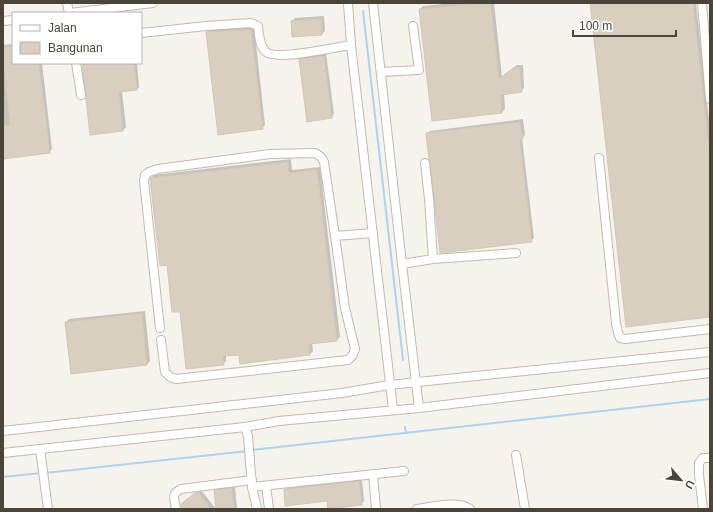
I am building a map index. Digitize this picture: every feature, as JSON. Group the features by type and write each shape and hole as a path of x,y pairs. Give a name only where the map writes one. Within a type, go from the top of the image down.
{"street":[{"path":"76,12 122,5 153,3"},
{"path":"348,3 351,45 389,385 393,409"},
{"path":"374,3 419,408"},
{"path":"702,3 710,99"},
{"path":"142,33 251,23 258,26 260,43 265,52 271,54 292,55 351,45"},
{"path":"381,72 419,70 413,26"},
{"path":"76,64 81,95"},
{"path":"160,328 144,181 145,175 158,169 270,154 315,153 321,157 324,162 346,308 355,349 353,355 348,360 176,379 170,377 166,372 162,340"},
{"path":"598,158 616,323 620,338 625,339 710,329"},
{"path":"425,163 433,259"},
{"path":"335,236 373,233"},
{"path":"402,264 433,259 516,253"},
{"path":"3,431 342,393 389,385 710,352"},
{"path":"3,453 245,427 393,409 419,408 710,372"},
{"path":"245,427 248,436 252,484 257,509"},
{"path":"40,449 48,509"},
{"path":"516,455 525,509"},
{"path":"703,509 699,463 703,458 710,458"},
{"path":"176,509 174,498 175,493 181,489 252,484 266,486 404,471"},
{"path":"373,474 376,509"},
{"path":"266,486 269,509"},
{"path":"417,509 456,504 470,509"}],"building":[{"path":"475,3 491,3 499,79 513,68 520,68 522,92 501,95 502,113 432,121 419,9"},
{"path":"590,3 693,3 710,156 710,317 626,327"},
{"path":"321,19 322,35 292,37 291,21"},
{"path":"251,29 263,129 218,135 206,32"},
{"path":"12,46 12,64 39,64 50,153 3,159 3,125 10,125 3,63 3,47"},
{"path":"324,56 332,118 307,122 299,59"},
{"path":"82,64 134,64 137,90 119,92 123,131 90,135"},
{"path":"520,122 523,139 520,140 532,242 440,253 426,133"},
{"path":"288,162 289,173 317,169 337,341 309,344 310,355 240,364 239,355 223,356 224,365 186,369 180,312 172,312 167,265 160,266 150,178"},
{"path":"142,313 147,365 71,374 65,322"},
{"path":"359,481 362,505 328,509 327,501 285,506 284,489"},
{"path":"232,488 234,509 216,509 214,490"},
{"path":"198,492 211,509 181,509 181,504"}],"waterway":[{"path":"363,11 403,360"},
{"path":"252,450 710,399"},
{"path":"405,427 406,433"},
{"path":"45,473 248,451"},
{"path":"3,477 41,473"}]}
